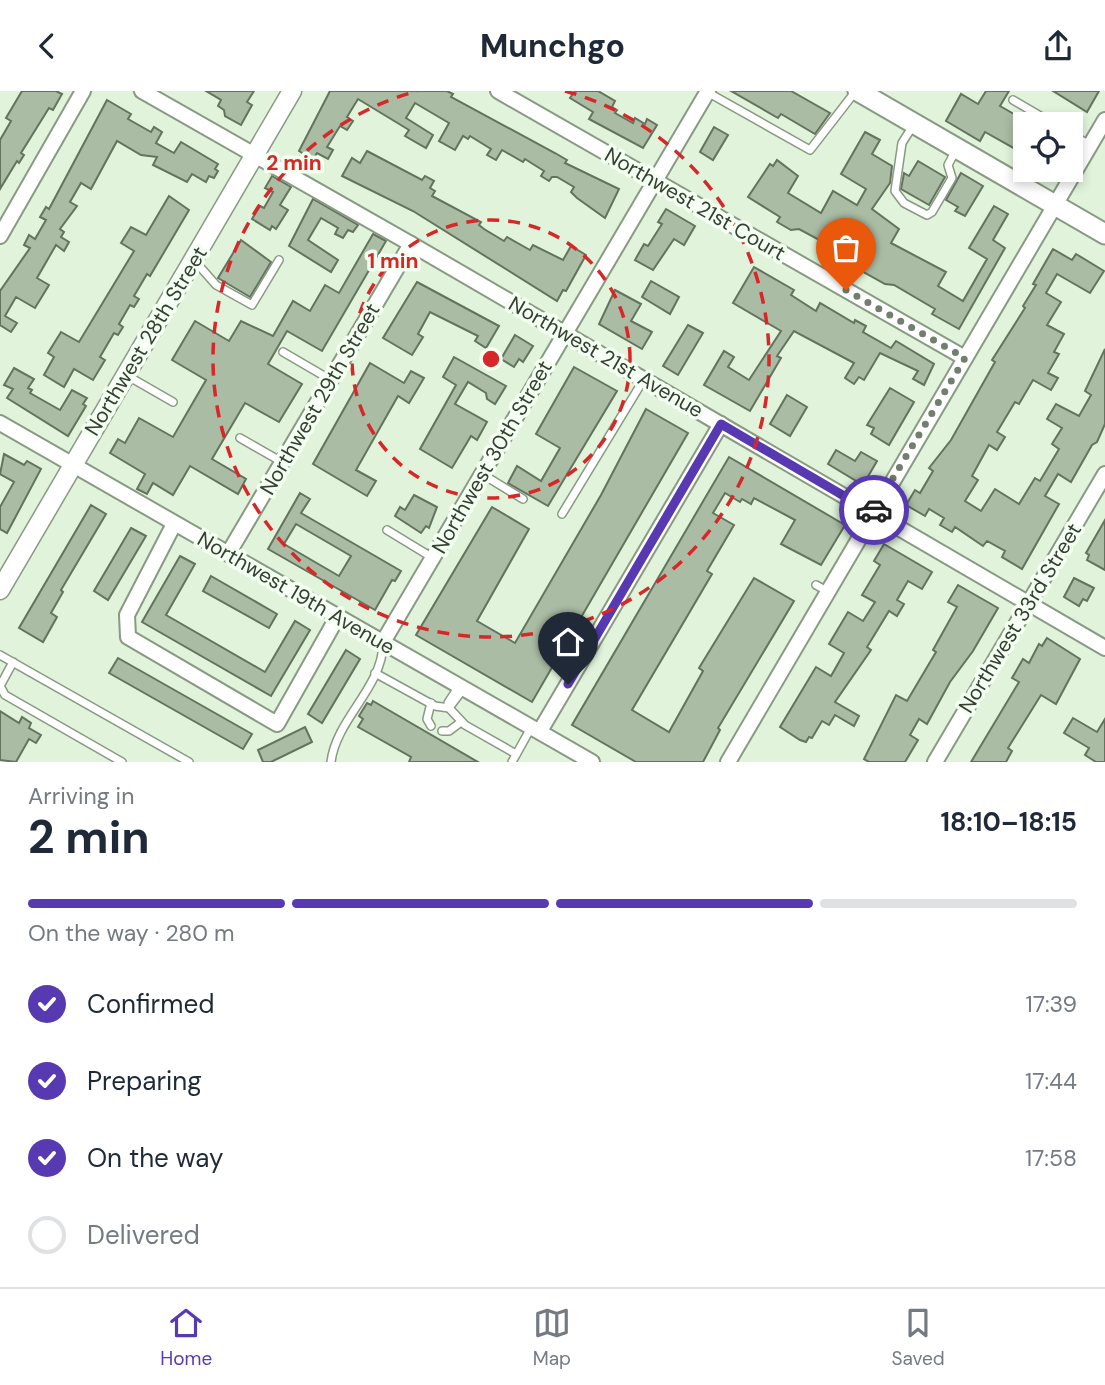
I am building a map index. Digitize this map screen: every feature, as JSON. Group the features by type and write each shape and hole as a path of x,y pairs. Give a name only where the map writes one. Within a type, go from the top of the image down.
{"main road":[{"path":"857,91 1105,235"}],"street":[{"path":"0,236 83,91"},
{"name":"Northwest 21st Avenue","path":"142,91 411,244 1105,648"},
{"name":"Northwest 28th Street","path":"0,590 292,91"},
{"name":"Northwest 21st Court","path":"498,91 965,358"},
{"name":"Northwest 30th Street","path":"383,642 708,92"},
{"path":"728,762 821,588 873,513 1105,120"},
{"name":"Northwest 29th Street","path":"229,554 411,244"},
{"name":"Northwest 19th Avenue","path":"0,423 592,762"},
{"path":"536,729 721,424"},
{"name":"Northwest 33rd Street","path":"935,762 1105,474"},
{"path":"174,524 127,615 128,638 277,724 338,616"}],"lane":[{"path":"708,92 810,150 857,91"},
{"path":"1013,100 1034,112"},
{"path":"914,123 902,143 895,191 904,203 927,215 932,212 952,178 948,165 957,148"},
{"path":"1083,141 1090,145"},
{"path":"194,260 216,285 252,305 279,260"},
{"path":"283,352 331,380"},
{"path":"126,374 173,402"},
{"path":"562,514 644,379"},
{"path":"240,438 282,463"},
{"path":"482,474 523,499"},
{"path":"387,530 433,558"},
{"path":"331,762 339,739 383,659 383,642"},
{"path":"0,655 177,759 189,762"},
{"path":"13,662 0,686 5,695 122,762"},
{"path":"375,673 431,703 449,708 461,722 516,754"},
{"path":"449,708 462,687"},
{"path":"431,703 427,719 431,726"},
{"path":"442,731 449,731 461,722"},
{"path":"512,762 536,729"}],"building":[{"path":"22,91 56,91 62,94 53,110 49,108 21,153 24,155 19,163 17,161 0,189 0,140 11,121 6,118"},
{"path":"206,91 254,91 247,102 252,105 241,125 225,116 224,110 218,106 221,100"},
{"path":"330,91 447,91 453,94 451,97 567,160 565,163 619,189 605,218 571,192 574,187 557,177 552,177 549,181 541,176 544,171 525,159 523,162 502,150 496,160 487,155 491,149 470,136 468,139 463,136 455,150 439,141 449,123 415,103 406,118 433,135 426,148 405,136 409,130 358,99 347,117 353,121 347,130 340,126 327,147 333,150 328,159 317,153 313,160 299,151"},
{"path":"575,91 598,91 615,101 612,107 617,110 615,113 633,123 635,118 645,124 647,119 657,125 643,148 589,119 593,112 570,98"},
{"path":"731,91 791,91 830,113 815,134 781,114 778,118"},
{"path":"986,91 1009,91 1000,106 1013,114 1013,148 985,132 980,141 946,121 961,94 978,104"},
{"path":"1053,91 1099,91 1087,112"},
{"path":"107,100 131,114 128,119 151,132 154,127 162,132 156,143 174,153 181,142 218,164 215,169 218,171 214,178 209,176 206,182 192,174 187,182 153,165 157,157 141,155 117,141 91,189 81,183 70,202 77,206 60,229 64,232 61,237 69,242 64,251 56,245 37,278 49,285 35,308 16,297 5,316 17,323 11,332 0,325 0,291 30,248 24,245 29,235 35,239 46,220 40,217 46,207 49,209"},
{"path":"714,127 728,135 713,160 700,152"},
{"path":"865,132 880,140 872,154 892,166 890,183 872,209 899,229 891,243 946,272 938,286 963,301 987,259 969,248 994,206 1008,214 993,240 1005,248 959,329 932,314 935,309 894,285 885,284 860,270 870,252 850,239 848,243 827,231 821,241 799,229 791,230 777,222 780,217 748,197 770,164 773,166 777,160 798,176 788,193 821,213 833,191 857,205 866,189 841,174"},
{"path":"367,151 422,180 425,176 434,181 430,188 435,191 432,196 481,222 479,225 504,241 507,237 530,250 533,245 563,260 571,246 586,255 566,291 563,290 557,301 413,211 342,176 352,158 360,163"},
{"path":"918,161 945,177 929,205 901,189 904,173 909,176"},
{"path":"961,173 983,186 965,216 955,211 958,207 946,200"},
{"path":"272,176 291,187 280,205 288,210 276,229 272,226 270,230 252,219 260,206 264,208 273,192 265,188"},
{"path":"169,196 189,210 150,276 147,274 134,296 139,299 134,307 130,305 119,324 123,327 118,335 114,333 100,357 105,360 93,380 74,369 64,387 44,375 54,357 48,353 61,332 79,342 134,251 121,243 131,227 146,235"},
{"path":"313,199 358,225 353,232 348,230 343,238 335,234 338,228 321,218 308,240 338,260 331,272 289,246"},
{"path":"666,209 695,226 684,245 674,239 653,270 635,260 644,244 648,246 662,224 658,222"},
{"path":"373,234 386,241 322,351 287,331 268,364 302,384 279,422 245,403 212,459 246,479 238,494 190,466 173,495 153,483 147,494 137,489 145,474 110,453 118,439 125,443 139,418 173,437 206,380 172,360 195,321 229,341 241,321 273,336 293,301 310,311 325,285 339,293"},
{"path":"241,240 271,262 250,297 218,278"},
{"path":"1053,249 1072,260 1076,254 1104,271 1090,293 1057,274 1046,293 1061,302 1047,325 1064,334 1054,352 1059,354 1048,373 1058,378 1051,390 1033,380 1019,404 1015,402 997,432 1005,437 997,450 989,445 972,476 978,480 965,501 981,511 995,489 1019,504 1035,478 1040,481 1059,449 1052,444 1062,428 1047,419 1056,404 1079,416 1091,395 1085,391 1105,349 1105,424 1097,442 1092,445 1071,482 1058,474 1045,496 1059,504 1022,569 1002,557 1005,551 987,541 983,546 955,527 952,532 940,525 944,518 929,509 925,516 906,505 915,490 920,493 933,471 929,468 951,440 995,362 992,360 1025,308 1023,306 1036,285 1033,284"},
{"path":"754,267 794,290 791,295 816,311 820,303 854,323 855,320 866,326 863,332 891,348 896,341 934,364 924,385 913,379 918,371 880,353 864,380 859,377 854,384 845,378 854,363 794,331 777,356 781,358 750,411 704,385 724,351 734,357 728,367 749,380 781,331 733,303"},
{"path":"651,281 679,297 670,314 642,297"},
{"path":"417,282 499,326 486,348 475,341 478,336 430,312 418,334 423,337 412,355 383,338"},
{"path":"615,290 641,304 631,321 652,332 642,349 599,324"},
{"path":"688,325 703,333 678,375 663,366"},
{"path":"515,335 533,346 523,362 519,359 514,367 501,359"},
{"path":"454,357 506,386 495,404 487,399 486,393 468,382 455,404 487,422 477,440 471,436 452,468 420,449 456,385 443,377"},
{"path":"370,363 404,383 411,371 424,378 409,403 398,396 356,470 376,481 367,496 313,464"},
{"path":"574,367 617,391 548,506 508,483 517,466 541,481 560,448 536,434"},
{"path":"14,368 34,379 28,388 32,390 30,393 60,410 72,390 87,398 83,404 86,406 68,436 7,398 13,389 4,385"},
{"path":"890,388 914,402 889,445 871,434 874,428 867,425"},
{"path":"787,395 807,407 790,436 770,424"},
{"path":"646,409 688,433 532,702 416,635 492,507 529,529 477,621 515,643 601,495"},
{"path":"836,450 855,461 861,452 877,461 863,485 828,464"},
{"path":"4,454 24,465 27,461 41,469 7,533 0,529 0,507 14,482 0,474"},
{"path":"729,457 845,525 821,565 781,544 795,520 754,498 751,504 742,499 740,502 725,493 713,513 734,525 707,571 712,574 632,710 669,732 703,671 699,668 754,578 794,601 718,728 720,730 703,762 636,762 572,725"},
{"path":"300,493 310,499 301,513 401,571 395,581 392,580 375,610 268,549","holes":["296,524 351,556 339,576 284,544"]},
{"path":"414,495 437,507 429,528 426,526 421,533 395,516 400,507 405,510"},
{"path":"91,505 106,514 61,590 63,592 51,613 57,617 43,642 19,628"},
{"path":"1105,520 1105,570 1087,560 1089,555 1086,553"},
{"path":"131,528 146,536 108,600 94,591"},
{"path":"884,544 932,572 922,589 908,581 897,600 904,604 897,616 889,611 867,647 871,650 835,702 859,716 854,726 835,715 829,725 822,721 812,738 809,737 806,742 800,740 780,727 816,667 831,676 844,653 829,644 848,612 863,621 875,602 862,595 880,565 874,561"},
{"path":"180,556 195,564 166,615 265,672 295,621 310,630 271,696 142,622"},
{"path":"211,576 277,614 269,628 203,591"},
{"path":"1074,578 1094,588 1087,601 1083,599 1079,606 1064,597"},
{"path":"958,585 998,608 973,651 950,682 927,724 919,719 910,735 918,740 905,762 869,762 864,759 896,695 907,701 936,652 933,650 957,607 948,602"},
{"path":"1047,638 1080,659 1056,704 1041,695 1008,748 1012,751 1006,762 971,762 1019,682 1012,678 1023,659 1029,663 1039,644 1042,646"},
{"path":"346,650 360,659 322,723 308,714"},
{"path":"118,658 252,734 243,749 109,673"},
{"path":"373,701 478,762 409,762 411,757 358,727 363,719 359,716 367,703 371,705"},
{"path":"0,711 19,723 22,717 31,723 29,728 41,735 36,743 29,739 16,762 0,760"},
{"path":"1073,718 1097,732 1105,719 1105,762 1096,762 1085,755 1089,748 1064,733"},
{"path":"305,727 312,742 271,762 263,762 258,750"}],"way so far":[{"path":"846,290 965,358 874,510"}],"route":[{"path":"568,684 721,424 873,513 874,510"}]}
